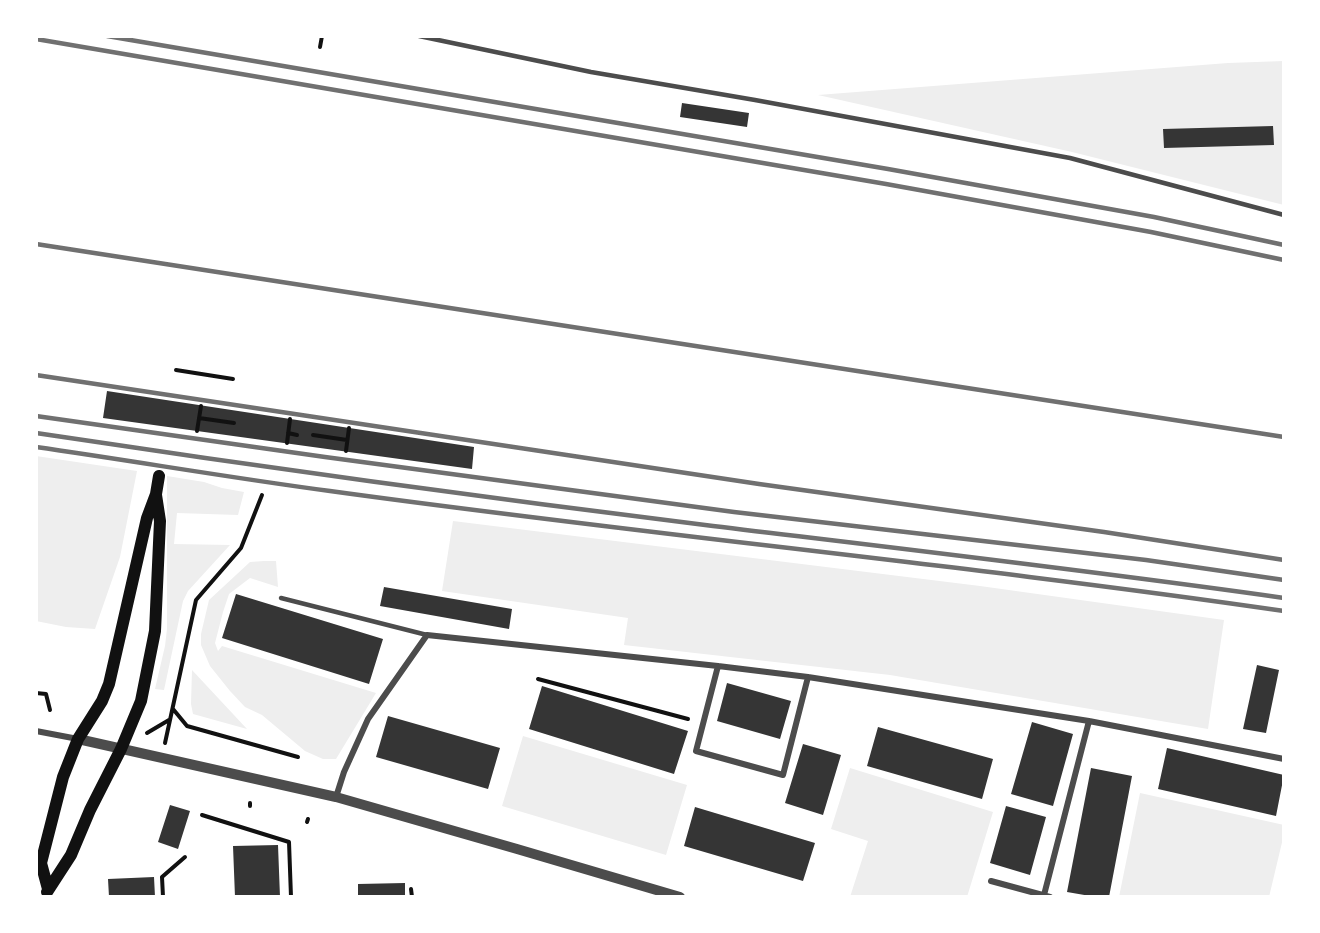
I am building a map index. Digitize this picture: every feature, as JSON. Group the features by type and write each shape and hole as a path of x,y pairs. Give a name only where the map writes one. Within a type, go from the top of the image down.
{"main road":[{"path":"47,893 41,863 63,777 78,739 102,701 109,684 147,518 156,494 159,476"},
{"path":"47,893 71,855 90,810 121,749 141,700 155,632 160,521 156,494"}],"street":[{"path":"336,797 344,772 368,719 427,635 808,677 1089,721 1284,759"},
{"path":"718,666 696,751 783,775 808,677"},
{"path":"992,881 1047,896 1089,721"},
{"path":"36,731 336,797 680,897"}],"lane":[{"path":"419,36 591,72 1070,158 1284,215"},
{"path":"281,598 427,635"}],"path":[{"path":"320,47 322,36"},
{"path":"176,370 233,379"},
{"path":"197,431 201,406"},
{"path":"199,418 234,423"},
{"path":"287,443 290,418"},
{"path":"346,451 349,428"},
{"path":"288,433 297,435"},
{"path":"313,435 347,440"},
{"path":"170,720 196,600 241,548 262,495"},
{"path":"538,679 703,722"},
{"path":"36,693 46,694 50,710"},
{"path":"173,709 187,726 298,757"},
{"path":"202,815 289,842 291,897"},
{"path":"163,897 162,877 185,857"},
{"path":"411,890 412,897"}],"shaded area":[{"path":"1284,61 1284,205 1072,152 818,95 1228,63"},
{"path":"36,456 137,471 120,557 95,629 66,627 36,621"},
{"path":"167,476 244,492 238,515 177,513 174,544 230,545 188,591 183,601 164,690 155,689 167,629"},
{"path":"453,521 980,586 1224,620 1208,729 890,675 624,645 628,618 442,591"},
{"path":"276,561 278,587 250,578 229,594 215,643 218,651 222,646 376,693 336,759 323,759 305,751 262,715 245,707 210,666 201,645 201,634 209,600 250,562"},
{"path":"192,670 247,729 193,714"},
{"path":"523,736 687,785 666,855 502,806"},
{"path":"850,768 993,812 967,897 850,897 868,841 831,829"},
{"path":"1140,793 1284,825 1284,834 1269,897 1119,897"}],"building":[{"path":"682,103 749,113 747,127 680,117"},
{"path":"1273,126 1274,145 1164,148 1163,129"},
{"path":"107,391 474,447 472,469 103,418"},
{"path":"384,587 512,609 509,629 380,606"},
{"path":"236,594 383,639 369,684 222,638"},
{"path":"1257,665 1279,670 1266,733 1243,729"},
{"path":"727,683 791,701 780,739 717,721"},
{"path":"542,686 688,731 674,774 529,729"},
{"path":"388,716 500,748 488,789 376,757"},
{"path":"1032,722 1073,734 1053,806 1011,794"},
{"path":"878,727 993,759 982,799 867,766"},
{"path":"803,744 841,755 823,815 785,803"},
{"path":"1167,748 1284,775 1276,816 1158,789"},
{"path":"1091,768 1132,776 1109,897 1067,892"},
{"path":"170,805 190,811 178,849 158,842"},
{"path":"1006,806 1046,817 1030,875 990,863"},
{"path":"695,807 815,843 803,881 684,846"},
{"path":"278,845 280,897 235,897 233,846"},
{"path":"154,877 155,897 109,897 108,879"},
{"path":"405,883 405,897 358,897 358,884"}],"railway":[{"path":"107,36 888,169 1154,217 1284,245"},
{"path":"36,39 886,184 1151,232 1284,260"},
{"path":"36,244 1284,437"},
{"path":"36,375 759,484 1104,532 1284,560"},
{"path":"36,416 734,512 1146,560 1284,580"},
{"path":"36,433 544,504 1070,569 1284,598"},
{"path":"36,447 449,507 1046,579 1284,611"}]}
